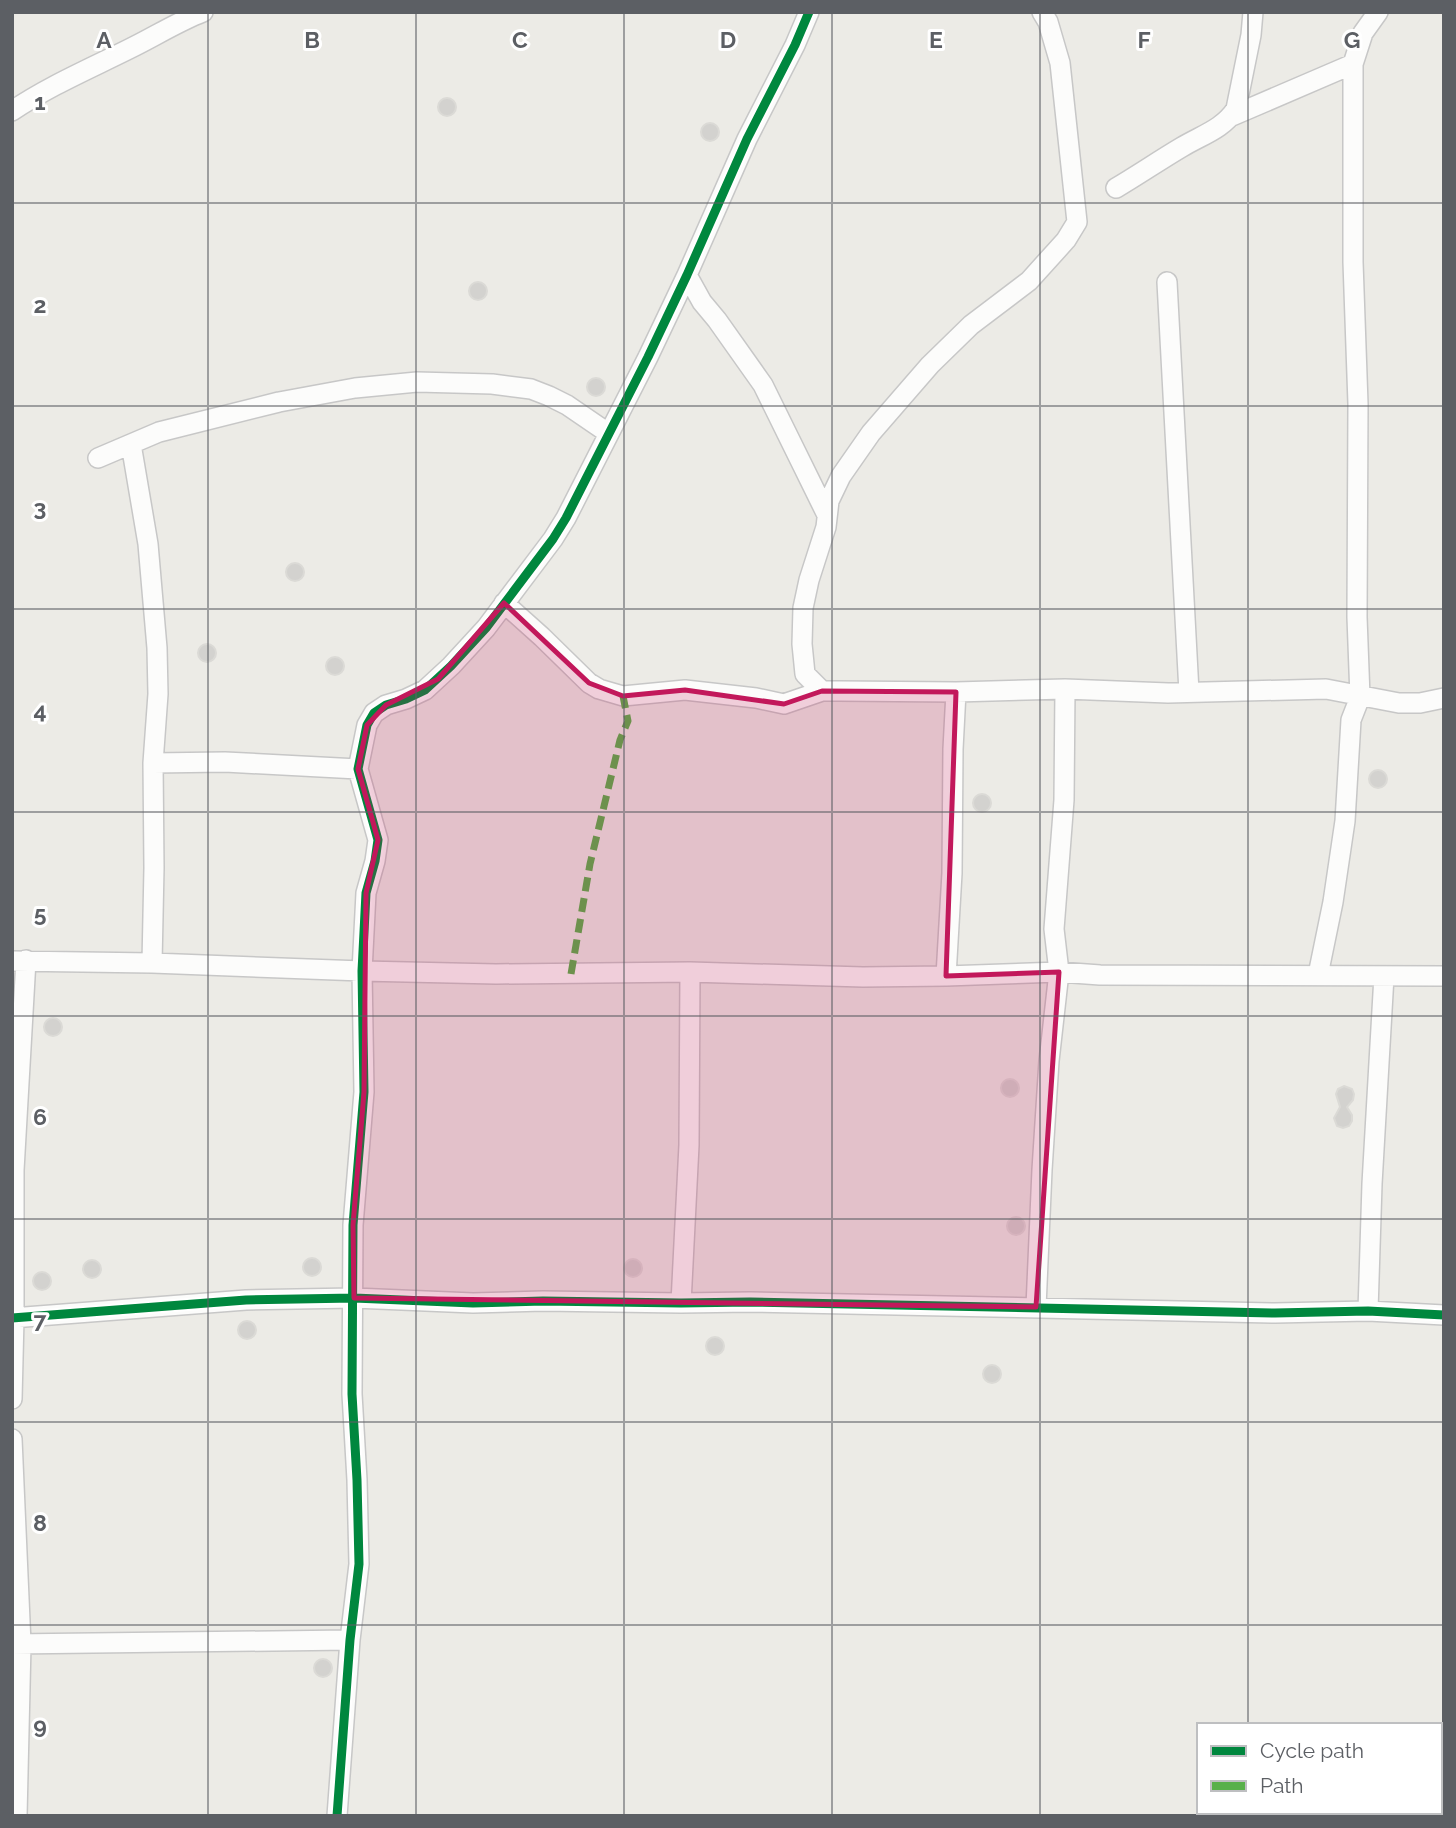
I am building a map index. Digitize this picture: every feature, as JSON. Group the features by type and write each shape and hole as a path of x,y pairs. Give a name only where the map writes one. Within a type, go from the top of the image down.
{"street":[{"path":"12,111 66,79 203,12"},
{"path":"337,1816 350,1640 359,1564 352,1394 353,1225 364,1092 362,971 366,893 376,861 378,840 358,769 367,725 374,713 386,705 425,690 451,666 485,628 553,539 648,358 747,139 809,12"},
{"path":"822,691 805,674 802,645 803,608 825,527 829,501 841,476 871,433 930,365 971,325 1029,281 1066,240 1077,222 1060,63 1048,22 1042,12"},
{"path":"1116,188 1183,146 1222,126 1232,116 1236,109 1249,47 1252,12"},
{"path":"1318,975 1333,902 1345,821 1351,720 1360,697 1357,617 1358,404 1353,262 1353,64 1363,33 1365,12"},
{"path":"1363,33 1378,12"},
{"path":"1232,116 1353,64"},
{"path":"687,275 702,302 763,385 827,515"},
{"path":"1167,282 1189,692"},
{"path":"97,458 159,432 279,402 355,388 417,382 492,384 531,389 567,405 608,433"},
{"path":"131,444 148,544 157,648 158,694 153,763 155,868 152,963"},
{"path":"504,603 589,683 623,696 685,690 784,704 822,691 956,692 1065,689 1189,692 1326,690 1399,703 1420,703 1444,698"},
{"path":"1037,1307 1046,1101 1059,972 1054,929 1064,800 1065,689"},
{"path":"946,976 952,873 956,692"},
{"path":"153,763 225,762 358,769"},
{"path":"12,1399 19,961 496,974 690,972 863,977 1059,972 1100,975 1444,976"},
{"path":"681,1303 689,1145 690,972"},
{"path":"1368,1311 1384,976"},
{"path":"13,1318 246,1300 354,1298 473,1303 750,1302 1261,1313 1368,1311 1444,1315"},
{"path":"12,1439 17,1644 16,1816"},
{"path":"17,1644 350,1640"}],"highlighted area":[{"path":"504,603 589,683 623,696 685,690 784,704 822,691 956,692 946,976 1059,972 1036,1307 354,1298 353,1225 364,1092 366,893 378,840 358,769 367,725 386,705 438,679"}],"building":[{"path":"447,98 453,101 456,107 453,113 447,116 441,113 438,107 441,101"},
{"path":"710,123 718,128 719,132 714,140 710,141 702,136 701,132 706,124"},
{"path":"478,282 484,285 487,291 484,297 478,300 472,297 469,291 472,285"},
{"path":"596,378 602,381 605,387 602,393 596,396 590,393 587,387 590,381"},
{"path":"295,563 301,566 304,572 301,578 295,581 289,578 286,572 289,566"},
{"path":"207,644 213,647 216,653 213,659 207,662 201,659 198,653 201,647"},
{"path":"335,657 341,660 344,666 341,672 335,675 329,672 326,666 329,660"},
{"path":"1378,770 1384,773 1387,779 1384,785 1378,788 1372,785 1369,779 1372,773"},
{"path":"982,794 988,797 991,803 988,809 982,812 976,809 973,803 976,797"},
{"path":"53,1018 61,1023 62,1027 57,1035 53,1036 45,1031 44,1027 49,1019"},
{"path":"1010,1079 1016,1082 1019,1088 1016,1094 1010,1097 1004,1094 1001,1088 1004,1082"},
{"path":"1344,1086 1352,1089 1354,1094 1347,1107 1352,1121 1349,1126 1343,1128 1337,1126 1334,1118 1340,1107 1336,1094 1338,1089"},
{"path":"1016,1217 1022,1220 1025,1226 1022,1232 1016,1235 1010,1232 1007,1226 1010,1220"},
{"path":"312,1258 318,1261 321,1267 318,1273 312,1276 306,1273 303,1267 306,1261"},
{"path":"633,1259 641,1264 642,1268 637,1276 633,1277 625,1272 624,1268 629,1260"},
{"path":"92,1260 98,1263 101,1269 98,1275 92,1278 86,1275 83,1269 86,1263"},
{"path":"42,1272 48,1275 51,1281 48,1287 42,1290 36,1287 33,1281 36,1275"},
{"path":"247,1321 253,1324 256,1330 253,1336 247,1339 241,1336 238,1330 241,1324"},
{"path":"715,1337 721,1340 724,1346 721,1352 715,1355 709,1352 706,1346 709,1340"},
{"path":"992,1365 998,1368 1001,1374 998,1380 992,1383 986,1380 983,1374 986,1368"},
{"path":"323,1659 331,1664 332,1668 327,1676 323,1677 315,1672 314,1668 319,1660"}],"marked path":[{"path":"571,974 590,864 620,740 628,721 623,696"}],"cycle path":[{"path":"337,1816 350,1640 359,1564 352,1394 353,1225 364,1092 362,971 366,893 378,840 358,769 367,725 374,713 386,705 425,690 451,666 486,628 553,539 648,357 747,139 809,12"},
{"path":"12,1318 246,1300 354,1298 473,1303 750,1302 1275,1313 1368,1311 1444,1315"}]}
